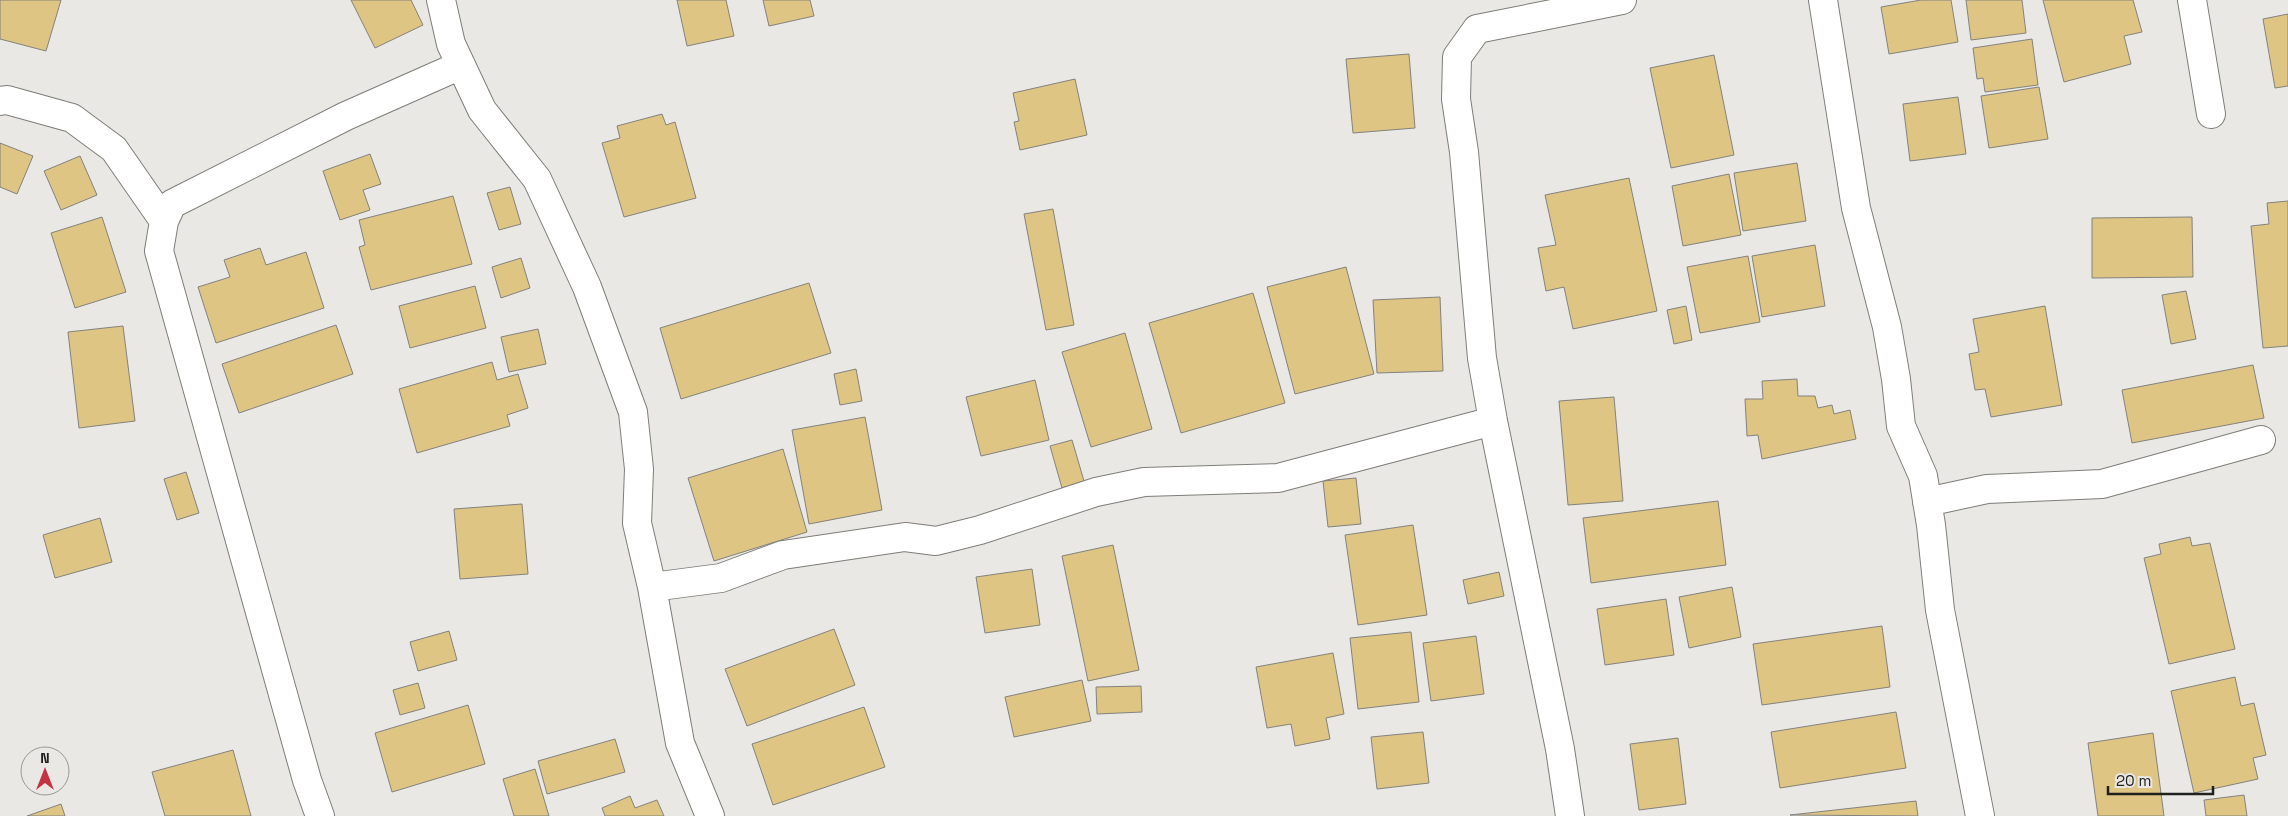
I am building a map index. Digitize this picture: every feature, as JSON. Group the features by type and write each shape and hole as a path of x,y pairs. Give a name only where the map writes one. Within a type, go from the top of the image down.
{"street":[{"path":"441,0 452,44 482,110 537,179 587,287 633,412 639,469 637,523 652,587 680,743 710,816"},
{"path":"1570,816 1560,749 1493,421 1482,358 1464,152 1456,99 1457,57 1477,29 1622,0"},
{"path":"1823,0 1856,208 1887,328 1896,379 1901,426 1923,476 1940,610 1980,816"},
{"path":"2192,0 2211,114"},
{"path":"320,816 307,780 159,251 164,222 172,204 346,116 461,65"},
{"path":"0,101 7,100 72,118 100,138 114,149 164,222"},
{"path":"652,587 721,578 783,555 905,536 936,541 980,530 1096,492 1144,482 1278,478 1493,421"},
{"path":"1927,502 1986,489 2102,484 2261,440"}],"building":[{"path":"0,0 61,0 46,51 0,39"},
{"path":"351,0 411,0 423,25 375,48"},
{"path":"677,0 726,0 734,36 687,46"},
{"path":"763,0 810,0 814,16 769,26"},
{"path":"1921,0 1951,0 1958,42 1889,54 1881,7"},
{"path":"1966,0 2022,0 2026,33 1971,40"},
{"path":"2043,0 2133,0 2142,32 2124,36 2131,64 2064,82"},
{"path":"2288,14 2288,86 2275,88 2263,19"},
{"path":"2032,39 2038,85 1985,92 1983,78 1977,79 1973,48"},
{"path":"1409,54 1415,128 1353,133 1346,59"},
{"path":"1714,55 1734,155 1671,168 1650,68"},
{"path":"1075,79 1087,135 1020,150 1014,122 1019,121 1013,93"},
{"path":"2039,87 2048,139 1989,148 1981,96"},
{"path":"1958,97 1966,154 1910,161 1903,104"},
{"path":"662,114 666,125 675,122 696,198 624,217 602,143 620,138 617,126"},
{"path":"0,143 33,156 17,194 0,187"},
{"path":"370,154 381,184 363,190 370,210 340,220 323,171"},
{"path":"80,156 97,195 61,210 44,171"},
{"path":"1797,163 1806,221 1743,231 1734,173"},
{"path":"1729,174 1741,235 1683,246 1672,186"},
{"path":"1629,178 1657,311 1573,329 1564,287 1546,291 1538,248 1556,245 1545,195"},
{"path":"510,187 521,224 499,230 487,193"},
{"path":"453,196 472,264 371,290 359,247 365,245 359,220"},
{"path":"2288,201 2288,346 2263,348 2251,226 2269,224 2267,203"},
{"path":"1053,209 1074,325 1046,330 1024,214"},
{"path":"102,217 126,292 75,308 51,233"},
{"path":"2192,217 2193,277 2092,278 2092,218"},
{"path":"1815,245 1825,306 1762,317 1752,256"},
{"path":"260,248 266,265 306,252 324,308 216,343 198,287 230,277 224,260"},
{"path":"1748,256 1760,322 1700,333 1687,267"},
{"path":"521,258 530,288 501,298 492,267"},
{"path":"1346,267 1374,374 1295,394 1267,287"},
{"path":"809,283 831,353 681,399 660,328"},
{"path":"475,286 486,328 410,348 399,306"},
{"path":"2186,291 2196,339 2171,344 2162,295"},
{"path":"1253,293 1285,403 1181,433 1149,323"},
{"path":"1440,297 1443,371 1377,373 1373,300"},
{"path":"1686,306 1692,340 1674,344 1667,310"},
{"path":"2045,306 2062,405 1991,417 1985,389 1975,390 1969,354 1979,352 1973,319"},
{"path":"336,325 353,374 239,413 222,364"},
{"path":"123,326 135,421 79,428 68,332"},
{"path":"538,329 546,364 509,372 501,337"},
{"path":"1125,333 1152,429 1091,447 1062,352"},
{"path":"492,362 497,380 518,374 528,408 507,415 510,426 417,453 399,389"},
{"path":"2253,365 2264,418 2132,443 2122,390"},
{"path":"856,369 862,401 840,405 834,374"},
{"path":"1797,379 1798,396 1815,396 1818,408 1832,405 1834,414 1850,410 1856,439 1762,459 1758,435 1747,436 1745,399 1763,399 1762,381"},
{"path":"1035,380 1049,440 981,456 966,397"},
{"path":"1614,397 1623,501 1568,505 1559,401"},
{"path":"865,417 882,510 809,524 792,430"},
{"path":"1072,440 1084,481 1062,488 1050,446"},
{"path":"783,449 807,532 714,561 688,478"},
{"path":"186,472 199,513 177,520 164,479"},
{"path":"1356,478 1361,524 1328,527 1323,481"},
{"path":"1718,501 1726,565 1591,583 1583,518"},
{"path":"522,504 528,574 460,579 454,509"},
{"path":"100,518 112,562 55,578 43,535"},
{"path":"1413,525 1427,615 1358,625 1345,535"},
{"path":"2190,537 2192,546 2210,543 2235,649 2169,664 2144,558 2161,554 2159,544"},
{"path":"1113,545 1139,670 1088,681 1062,556"},
{"path":"1032,569 1040,625 985,633 976,577"},
{"path":"1499,572 1504,596 1468,604 1463,580"},
{"path":"1732,587 1741,637 1689,648 1679,597"},
{"path":"1666,599 1674,655 1605,665 1597,609"},
{"path":"1882,626 1890,687 1762,705 1753,644"},
{"path":"834,629 855,685 747,726 725,669"},
{"path":"449,631 457,660 418,671 410,642"},
{"path":"1411,632 1419,702 1358,709 1350,638"},
{"path":"1476,636 1484,694 1431,701 1423,643"},
{"path":"1333,653 1344,714 1326,718 1330,739 1295,746 1291,724 1267,728 1256,667"},
{"path":"2235,677 2241,706 2254,703 2266,755 2253,758 2258,779 2194,793 2171,691"},
{"path":"1082,680 1091,721 1014,737 1005,697"},
{"path":"418,683 425,708 400,715 393,690"},
{"path":"1141,686 1142,712 1097,714 1096,687"},
{"path":"468,705 485,764 392,792 375,733"},
{"path":"864,707 885,767 773,805 752,744"},
{"path":"1896,712 1906,768 1780,788 1771,732"},
{"path":"1423,732 1429,783 1377,789 1371,737"},
{"path":"2153,733 2164,816 2098,816 2088,743"},
{"path":"1678,738 1686,804 1639,810 1630,744"},
{"path":"615,739 625,772 547,794 538,761"},
{"path":"233,750 251,816 165,816 152,772"},
{"path":"535,769 549,816 514,816 503,779"},
{"path":"2244,795 2247,816 2206,816 2204,800"},
{"path":"630,796 635,808 657,800 664,816 605,816 602,808"},
{"path":"1916,801 1918,816 1790,815"},
{"path":"61,804 65,816 27,816"}]}
